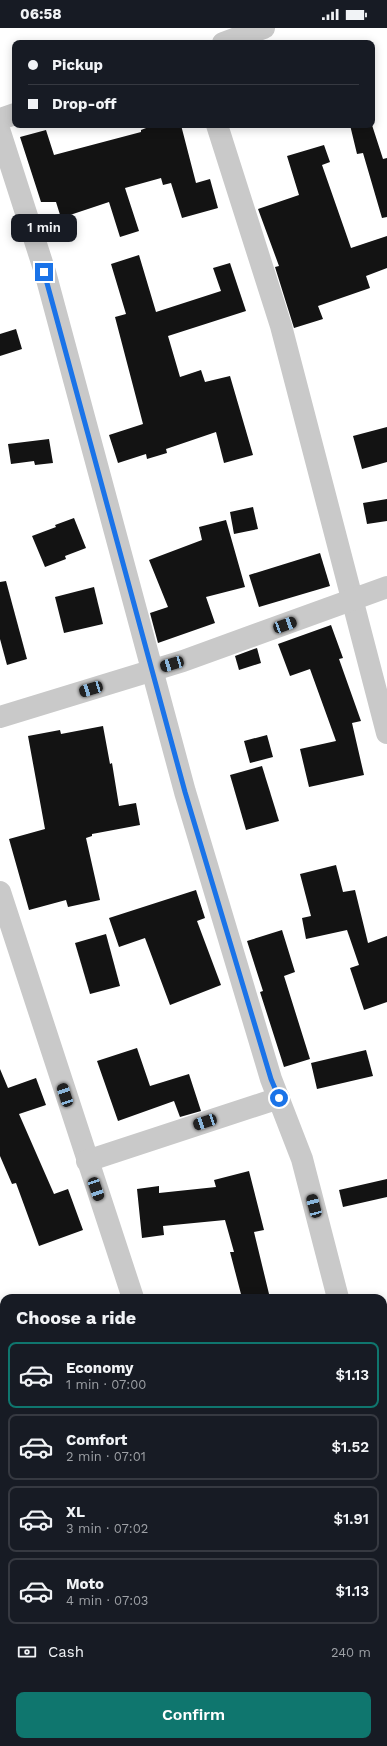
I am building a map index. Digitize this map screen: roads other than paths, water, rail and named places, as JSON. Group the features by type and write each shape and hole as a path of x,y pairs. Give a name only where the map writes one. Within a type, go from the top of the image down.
{"street":[{"path":"231,40 264,28"},
{"path":"0,119 12,115"},
{"path":"219,128 281,326 387,733"},
{"path":"0,132 44,272 189,807 271,1079 302,1159 337,1294"},
{"path":"0,717 152,670 183,662 233,642 272,630 387,587"},
{"path":"0,892 4,918 126,1272 132,1294"},
{"path":"87,1161 279,1098"}]}
